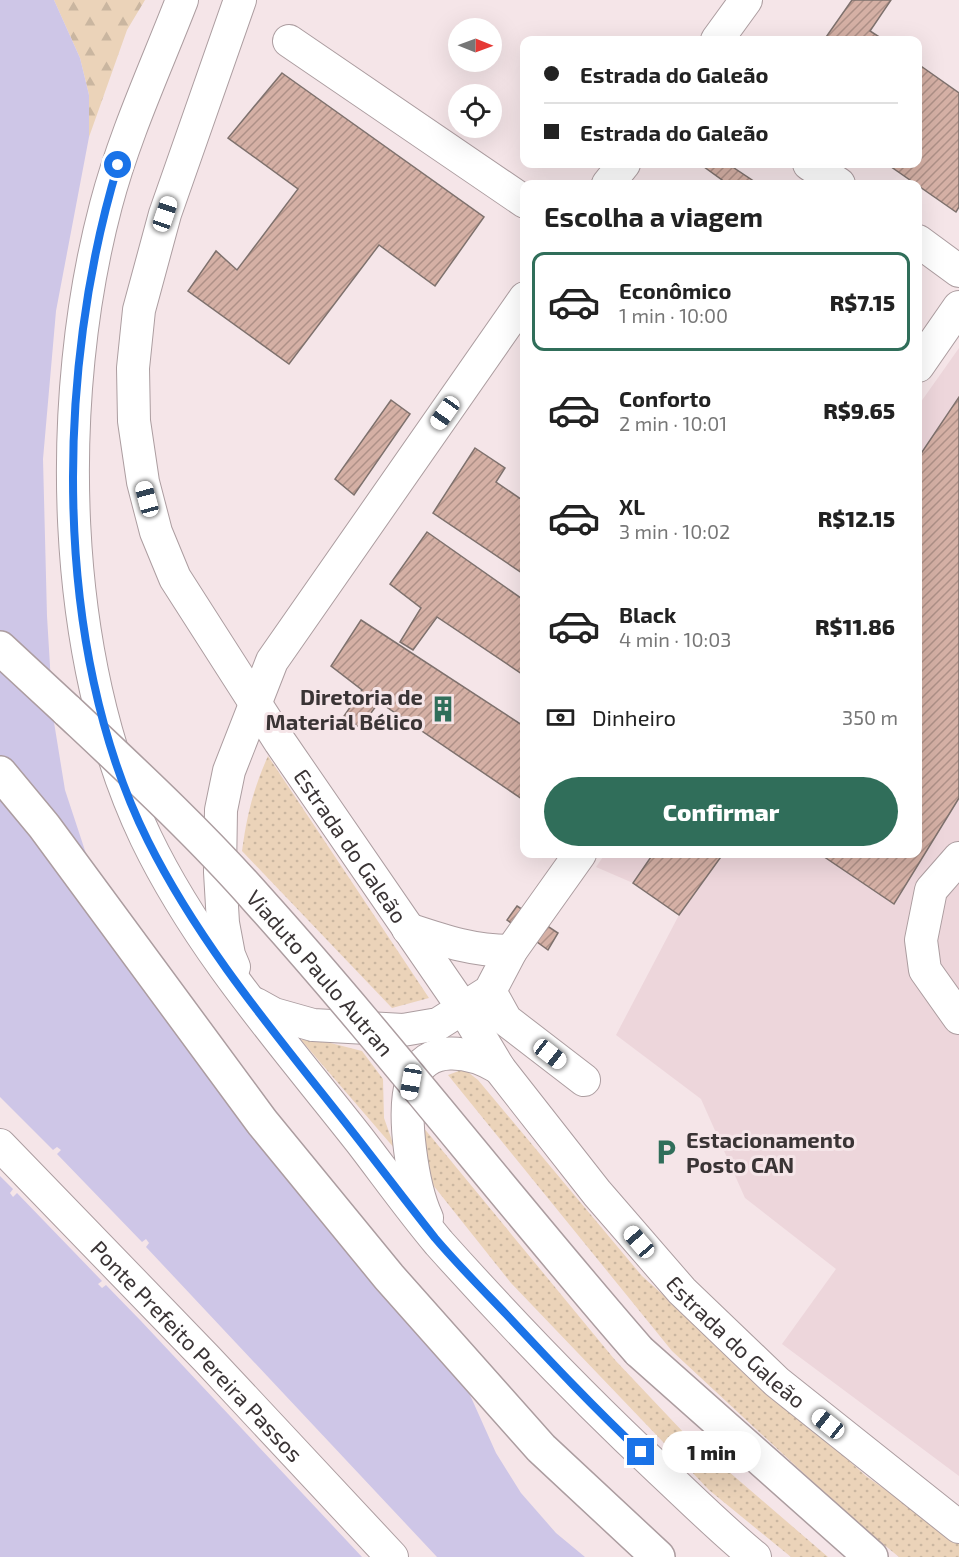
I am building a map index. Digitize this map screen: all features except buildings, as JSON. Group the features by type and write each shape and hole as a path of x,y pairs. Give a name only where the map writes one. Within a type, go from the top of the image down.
{"main road":[{"name":"Viaduto Paulo Autran","path":"0,648 179,817 257,898 342,996 639,1351 871,1557"},
{"path":"0,773 44,826 262,1122 389,1277 542,1448 658,1557"}],"street":[{"path":"182,0 118,165 106,205 86,302 77,375 73,457 76,551 85,638 102,718 122,782 147,839 189,916 247,997 438,1240 592,1406 755,1557"},
{"name":"Estrada do Galeão","path":"240,0 165,214 139,310 133,368 134,411 143,482 156,532 171,569 209,633 280,742 463,1008 499,1068 597,1193 682,1291 777,1382 959,1527"},
{"path":"720,36 746,0"},
{"path":"289,41 520,199"},
{"path":"611,180 621,168"},
{"path":"815,168 833,180"},
{"path":"922,245 959,271"},
{"path":"520,305 272,661 229,771 221,810 220,872 223,923 229,955 247,997 274,1014 313,1025 403,1030 438,1024 490,991 511,951 577,858"},
{"path":"922,360 959,307"},
{"path":"959,858 931,890 921,940 925,970 959,1018"},
{"path":"408,929 457,946 486,951 511,951"},
{"path":"490,991 506,1020 584,1080"},
{"path":"438,1240 425,1215 412,1163 408,1121 411,1082 417,1070 427,1060 442,1054 470,1054 499,1068 533,1041"},
{"name":"Ponte Prefeito Pereira Passos","path":"0,1145 207,1359 392,1557"}],"shaded area":[{"path":"0,0 54,0 80,58 89,95 89,137 56,311 43,459 47,616 53,716 65,790 98,890 447,1357 470,1395 496,1453 521,1493 556,1533 585,1557 0,1557"},
{"path":"959,348 959,1476 782,1344 836,1269 745,1198 701,1099 616,1035 679,915 633,883 596,867 602,858 922,858 922,400"}],"green space":[{"path":"54,0 145,0 127,30 89,137 89,95 80,58"},
{"path":"268,756 429,998 392,1008 242,851 251,802"},
{"path":"307,1037 362,1051 383,1079 384,1118 395,1149 301,1040"},
{"path":"464,1069 478,1080 642,1276 866,1476 959,1542 959,1557 899,1557 855,1521 672,1351 448,1075"},
{"path":"423,1127 615,1360 685,1434 828,1557 791,1557 709,1490 511,1283 429,1180"}],"pier":[{"path":"0,1097 53,1150 57,1147 61,1150 57,1154 142,1242 146,1239 149,1243 146,1247 437,1557 362,1557 141,1321 106,1285 102,1288 98,1284 102,1281 17,1193 13,1197 10,1193 13,1189 0,1176"}],"place":[{"name":"Diretoria de Material Bélico","path":"443,709"},
{"name":"Estacionamento Posto CAN","path":"666,1152"}],"route":[{"path":"118,165 106,205 86,302 77,375 73,457 76,551 85,638 102,718 122,782 147,839 189,916 250,1001 438,1240 592,1406 641,1452"}]}
